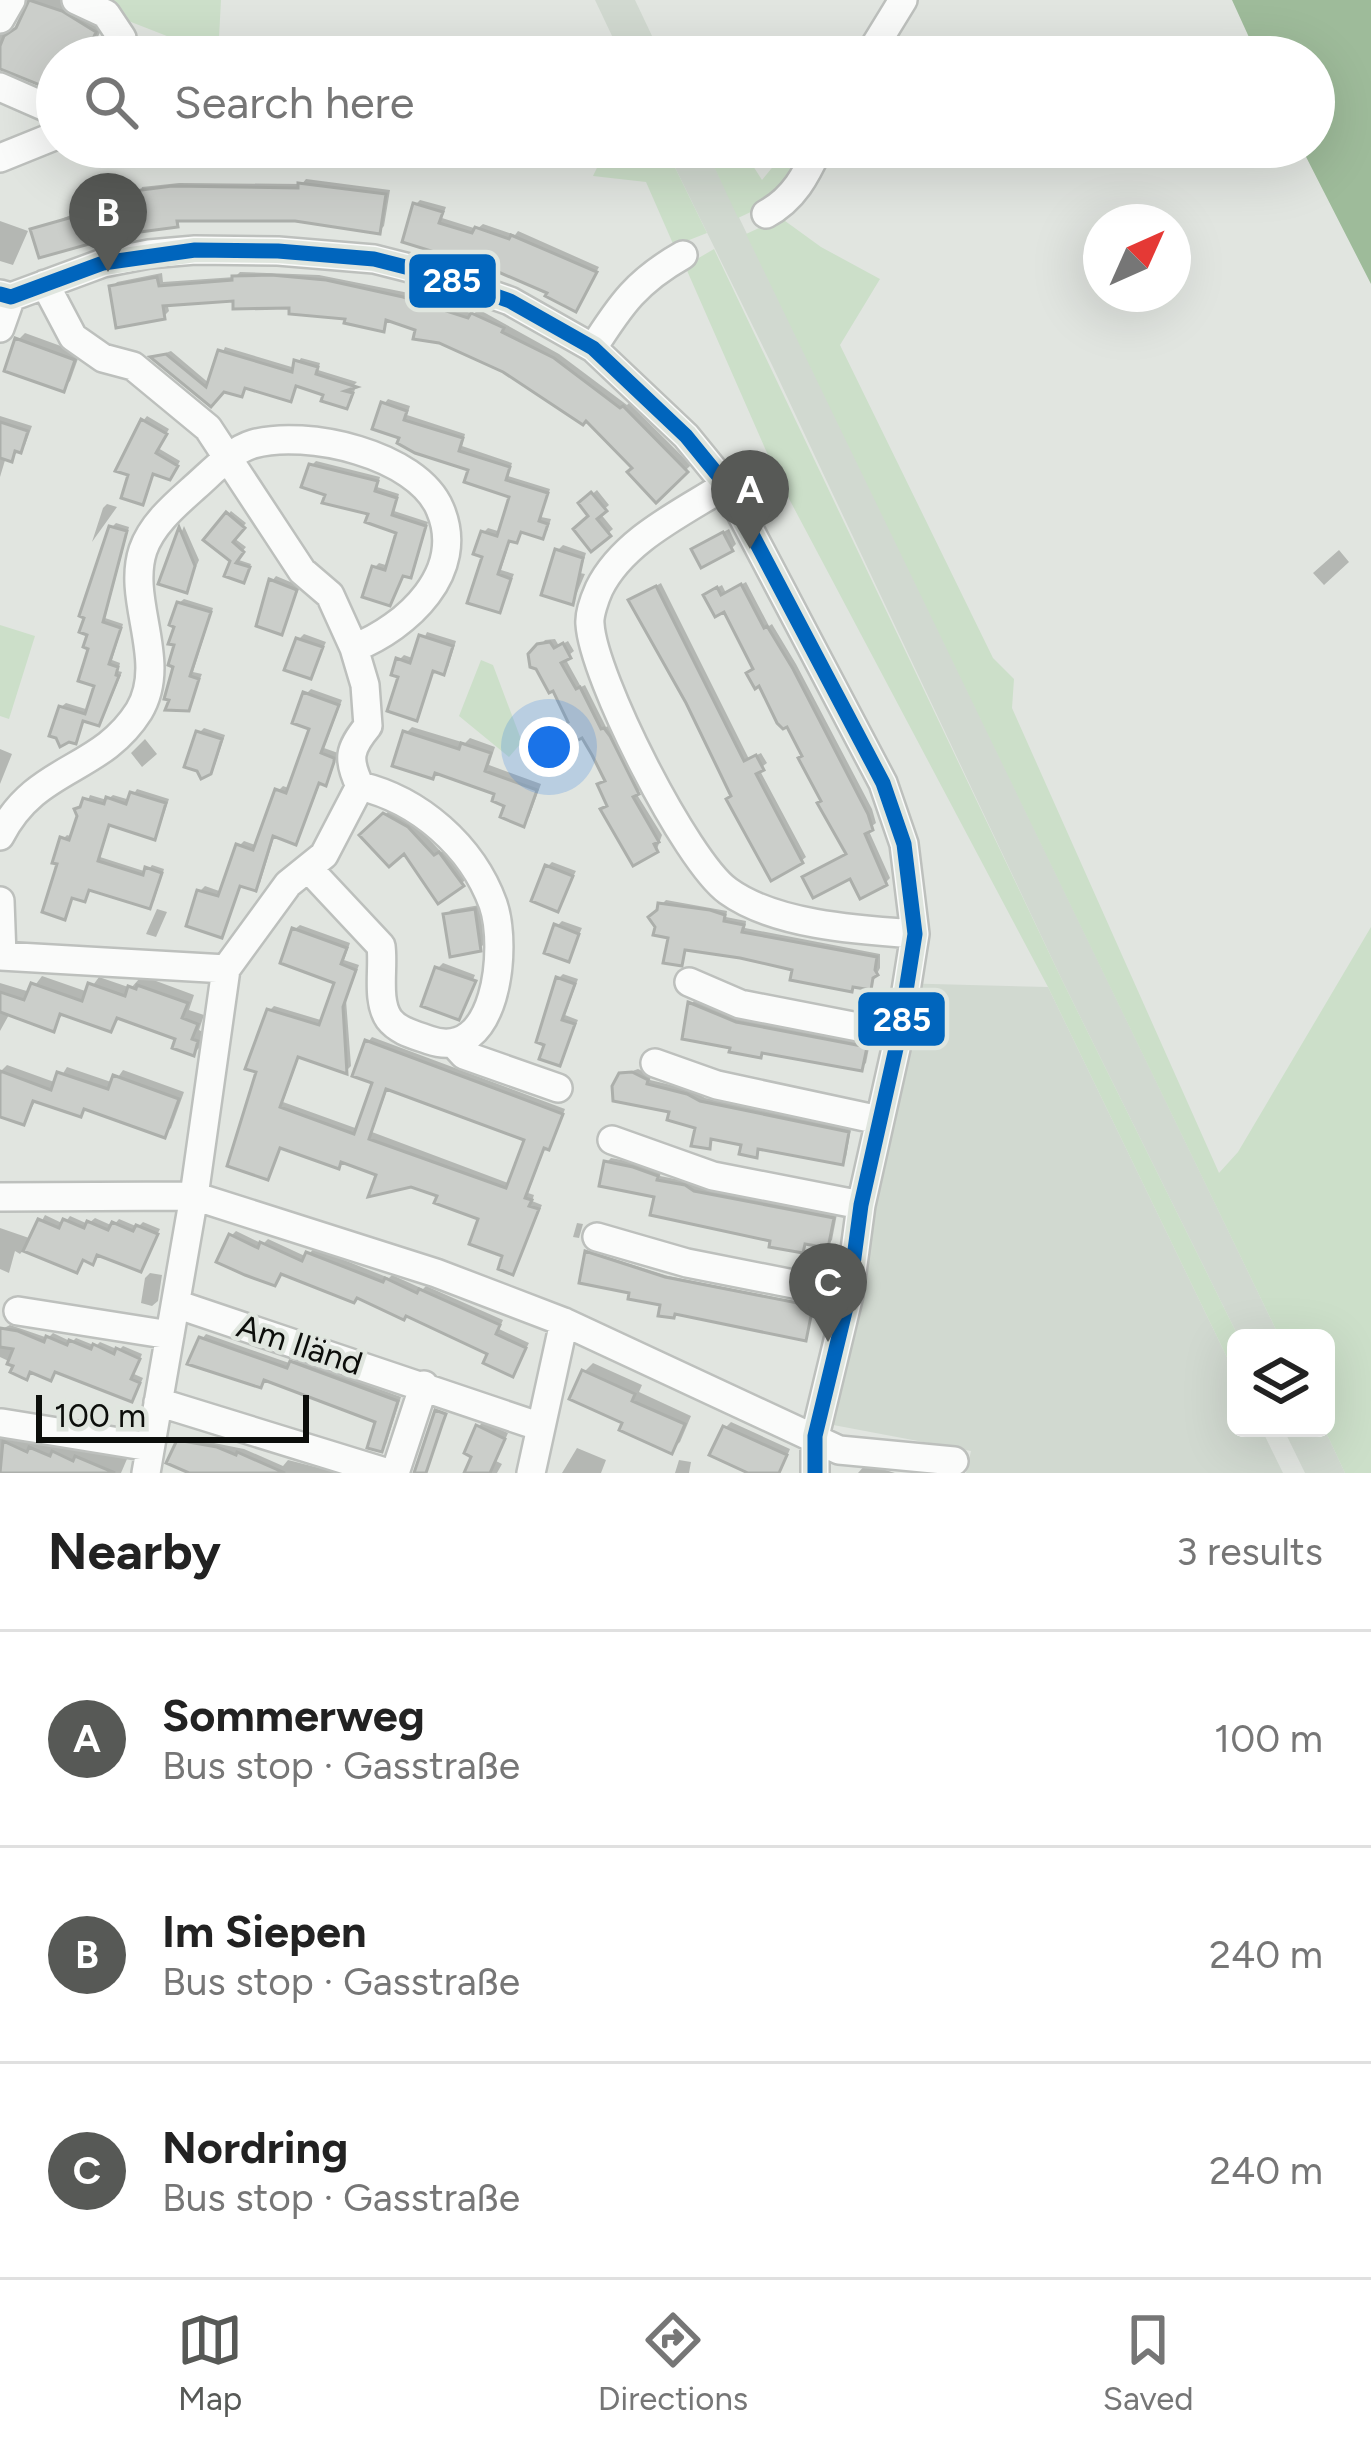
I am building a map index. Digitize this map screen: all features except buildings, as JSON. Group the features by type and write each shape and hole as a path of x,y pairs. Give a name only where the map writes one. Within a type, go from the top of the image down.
{"street":[{"path":"0,20 11,0"},
{"path":"76,0 106,14 121,36"},
{"path":"881,36 903,0"},
{"path":"0,87 36,103"},
{"path":"0,158 36,143"},
{"path":"766,214 783,205 808,168"},
{"path":"0,328 5,296 104,263 172,252 278,251 374,260 433,274 510,301 593,348 686,436 725,485 883,783 904,844 915,934 899,1035 861,1205 849,1295 815,1436 815,1473"},
{"path":"593,348 648,275 683,255"},
{"path":"45,284 73,337 103,358 134,366 208,428 302,571 330,595 354,648 364,685 368,726 351,746 349,763 360,786"},
{"path":"0,836 14,808 39,786 107,748 142,706 150,660 139,579 142,551 155,526 251,444 308,439 341,446 418,481 439,505 447,532 442,568 423,602 382,637 354,648"},
{"path":"725,485 634,545 599,588 589,622 607,688 693,855 726,890 763,910 859,930 915,934"},
{"path":"2,1423 148,1460 194,1196 226,969 288,884 324,855 360,786"},
{"path":"308,868 380,946 383,1004 389,1019 402,1030 442,1045 468,1038 482,1022 501,969 500,934 492,902 452,838 388,793 360,786"},
{"path":"0,901 1,956 226,969"},
{"path":"689,982 740,1004 899,1035"},
{"path":"454,1044 464,1055 558,1088"},
{"path":"655,1063 717,1085 879,1120"},
{"path":"612,1140 713,1177 861,1205"},
{"path":"0,1197 194,1196 415,1265 564,1322 839,1450 954,1461"},
{"path":"597,1237 687,1263 849,1295"},
{"name":"Am Iländ","path":"176,1304 541,1427"},
{"path":"18,1311 170,1335"},
{"path":"531,1473 564,1322"},
{"path":"158,1402 392,1473 424,1385"}],"shaded area":[{"path":"99,0 221,0 219,36 167,36 126,20"},
{"path":"595,0 635,0 652,36 612,36"},
{"path":"1232,0 1371,0 1371,284 1312,168 1335,168 1335,36 1248,36"},
{"path":"597,168 675,168 707,233 674,246 646,182 593,176"},
{"path":"675,168 715,168 1276,1329 1235,1329 1062,980"},
{"path":"715,168 754,168 762,180 772,168 796,168 772,202 738,218"},
{"path":"781,218 821,247 880,279 840,345 993,658 1014,679 1012,708 1219,1173 1238,1152 1371,927 1371,1473 1345,1473 1328,1437 1335,1437 1335,1329 1276,1329 746,234"},
{"path":"714,249 1062,980 1235,1329 1227,1329 1227,1357 1048,987 778,478 685,266"},
{"path":"0,625 35,636 9,719 0,716"},
{"path":"481,660 493,665 522,742 509,757 459,716"},
{"path":"894,983 1048,987 1227,1357 1227,1437 1265,1437 1283,1473 966,1473 971,1451 828,1424"},
{"path":"1287,1437 1328,1437 1345,1473 1305,1473"}],"transit line":[{"name":"285","path":"0,294 11,297 103,263 195,250 374,259 433,274 510,301 593,348 686,436 726,485 883,783 904,844 915,934 899,1035 861,1205 849,1295 815,1436 815,1473"}],"place":[{"name":"Im Siepen","path":"108,272"},
{"name":"Sommerweg","path":"750,549"},
{"name":"Nordring","path":"828,1342"}]}
